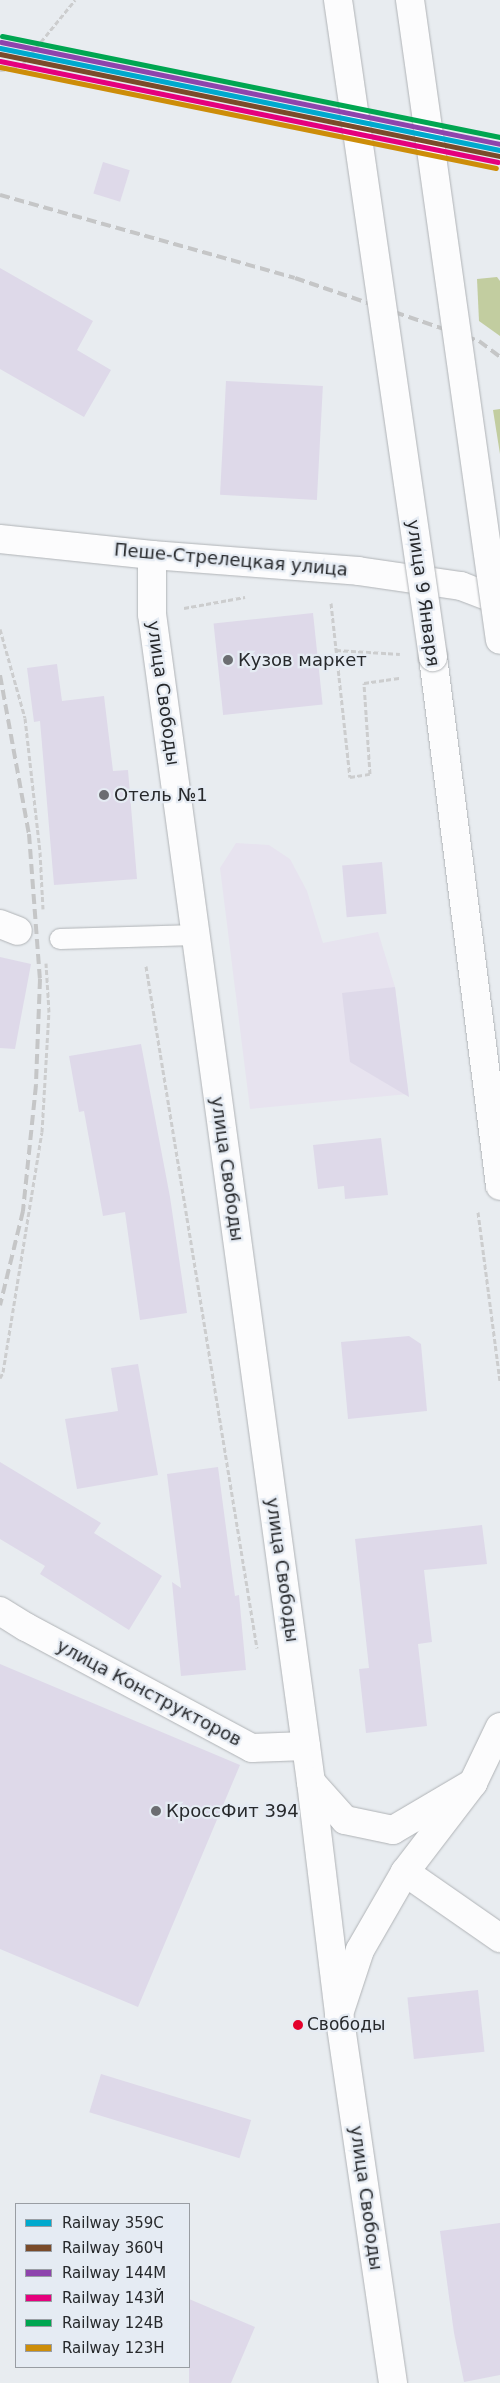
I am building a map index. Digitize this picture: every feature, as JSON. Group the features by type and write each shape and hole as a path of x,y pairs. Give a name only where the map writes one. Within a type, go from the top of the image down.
{"street":[{"name":"улица 9 Января","path":"338,0 432,657 500,1186"},
{"path":"410,0 500,640"},
{"name":"Пеше-Стрелецкая улица","path":"0,539 152,555 358,571 461,586 500,601"},
{"name":"улица Свободы","path":"152,555 152,614 311,1782 339,2014 393,2383"},
{"name":"улица Конструкторов","path":"0,1611 35,1632 252,1748 306,1746"},
{"name":"улица Свободы","path":"339,2014 360,1950 405,1872 473,1783 500,1727"},
{"path":"311,1782 345,1820 393,1830 473,1783"},
{"path":"405,1872 500,1938"}],"lane":[{"path":"60,939 196,935"}],"path":[{"path":"0,70 12,69 22,65 75,0"},
{"path":"152,614 249,596"},
{"path":"330,600 350,777 370,774 364,683 407,677"},
{"path":"0,629 25,718 40,852 43,918"},
{"path":"0,1378 3,1372 42,1132 49,1012 46,956"}],"shaded area":[{"path":"236,843 269,845 290,859 307,891 323,943 378,932 395,987 408,1094 250,1109 220,868"}],"green space":[{"path":"497,277 500,281 500,336 479,321 477,279"},
{"path":"500,409 500,454 493,410"}],"building":[{"path":"103,162 130,170 120,202 93,194"},
{"path":"0,268 93,321 77,350 111,370 84,417 0,369"},
{"path":"226,381 323,386 317,500 220,495"},
{"path":"313,613 323,704 223,715 214,623"},
{"path":"57,664 62,701 104,696 113,771 128,770 137,879 54,885 40,721 34,722 27,668"},
{"path":"382,862 387,914 347,917 342,865"},
{"path":"0,957 31,964 15,1049 0,1048"},
{"path":"395,987 409,1097 350,1062 342,993"},
{"path":"141,1044 170,1197 187,1313 140,1320 125,1212 103,1216 84,1111 79,1112 69,1056"},
{"path":"381,1138 388,1195 345,1199 344,1186 318,1189 313,1145"},
{"path":"409,1336 421,1344 427,1411 348,1419 341,1342"},
{"path":"138,1364 158,1475 77,1489 65,1419 118,1411 111,1368"},
{"path":"0,1462 101,1523 94,1533 162,1576 129,1630 40,1574 45,1566 0,1539"},
{"path":"218,1467 235,1596 239,1595 246,1670 181,1676 172,1582 181,1588 167,1474"},
{"path":"482,1525 487,1564 424,1570 432,1642 418,1644 427,1726 366,1733 359,1669 369,1668 355,1539"},
{"path":"0,1664 240,1765 138,2007 0,1949"},
{"path":"478,1990 484,2052 414,2059 407,1997"},
{"path":"101,2074 251,2120 239,2158 89,2112"},
{"path":"500,2223 500,2375 464,2382 454,2333 440,2231"},
{"path":"190,2299 255,2327 231,2383 189,2383"}],"railway":[{"path":"0,195 295,278 479,341 500,357"},
{"path":"0,675 29,834 40,979 36,1085 23,1211 0,1305"}],"rail line":[{"name":"124В","path":"2,36 500,137"},
{"name":"144М","path":"1,42 500,144"},
{"name":"359С","path":"0,48 500,150"},
{"name":"360Ч","path":"0,54 499,156"},
{"name":"143Й","path":"0,61 498,162"},
{"name":"123Н","path":"0,67 496,168"}],"place":[{"name":"Кузов маркет","path":"228,660"},
{"name":"Отель №1","path":"104,795"},
{"name":"КроссФит 394","path":"156,1811"},
{"name":"Свободы","path":"298,2025"}]}
